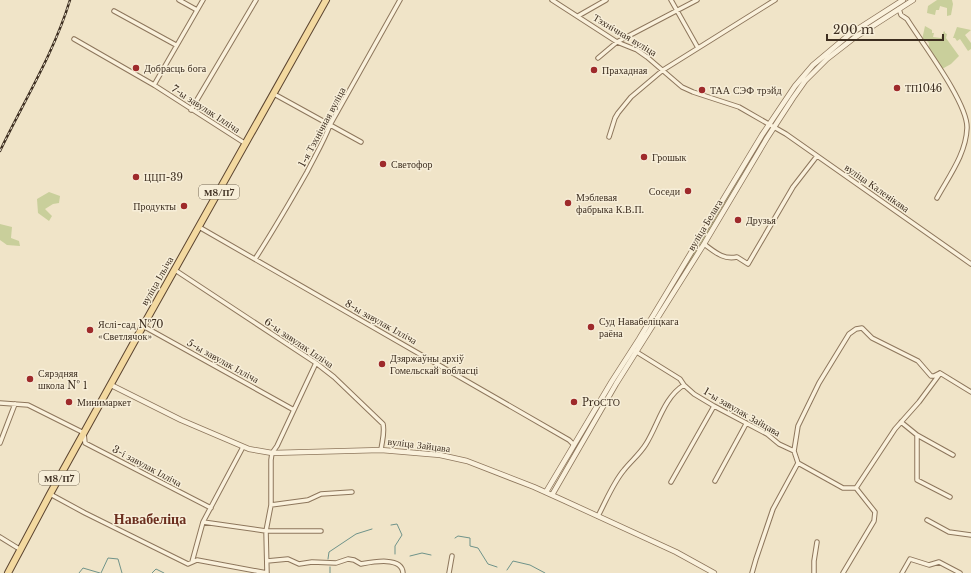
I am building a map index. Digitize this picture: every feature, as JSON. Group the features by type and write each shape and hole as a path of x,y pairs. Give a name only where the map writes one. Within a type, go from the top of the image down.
{"main road":[{"name":"вуліца Ільіча","path":"8,573 84,432 326,0"}],"street":[{"path":"179,0 197,10"},
{"path":"154,85 203,0"},
{"path":"191,110 256,0"},
{"name":"1-я Тэхнічная вуліца","path":"255,259 299,185 330,125 400,0"},
{"name":"Тэхнічная вуліца","path":"552,0 617,42 637,50 682,87 738,107 771,125"},
{"path":"578,16 606,0"},
{"path":"671,0 698,48"},
{"path":"598,58 617,42 697,0"},
{"path":"609,137 614,118 618,113 631,97 663,70 775,0"},
{"name":"вуліца Белага","path":"546,492 795,86 813,65 850,34 903,0"},
{"name":"вуліца Белага","path":"552,495 634,350 704,244 771,125 805,81 827,59 854,38 913,0"},
{"path":"899,9 901,15 907,19 941,72 965,114 967,128 964,144 958,161 936,198"},
{"path":"114,11 176,45"},
{"name":"7-ы завулак Ілліча","path":"74,39 154,85 246,144"},
{"path":"274,94 361,142"},
{"name":"вуліца Каленікава","path":"771,125 971,264"},
{"path":"704,244 723,257 736,257 748,264 793,187 817,156"},
{"name":"8-ы завулак Ілліча","path":"199,227 479,387 574,445"},
{"name":"6-ы завулак Ілліча","path":"175,270 316,363 334,377 383,424 384,436 380,450"},
{"name":"5-ы завулак Ілліча","path":"143,326 294,410"},
{"path":"856,488 843,488 798,463 794,451 798,426 803,414 819,383 849,334 856,328 862,328 872,338 918,361 931,376 940,374 971,392"},
{"name":"1-ы завулак Зайцава","path":"634,350 680,379 694,394 746,424 767,434 779,444 794,451"},
{"path":"50,494 188,564 197,560 267,573 266,531 271,505 272,453 277,446 316,363"},
{"path":"856,488 895,429 919,402 940,374"},
{"name":"вуліца Зайцава","path":"111,385 181,420 243,447 272,453 380,450 440,455 467,461 546,492 676,552 714,573"},
{"path":"598,516 617,479 647,443 656,423 673,395 684,385"},
{"path":"0,403 28,405 84,432"},
{"path":"0,442 15,404"},
{"path":"671,482 714,406"},
{"path":"902,422 917,435 953,455"},
{"path":"715,481 746,424"},
{"name":"3-і завулак Ілліча","path":"84,432 85,443 211,508"},
{"path":"917,435 917,480 950,497"},
{"path":"192,562 202,522 243,447"},
{"path":"752,573 773,509 788,484 798,463"},
{"path":"843,573 874,521 875,516 873,509 862,498 856,488"},
{"path":"271,505 308,500 321,494 352,492"},
{"path":"927,520 949,532 971,535"},
{"path":"202,522 266,531 321,530"},
{"path":"0,537 21,550"},
{"path":"814,573 817,542"},
{"path":"449,573 452,556"},
{"path":"267,561 288,559 299,564 312,562 336,564 348,559 354,560 361,564 376,562 396,563 400,564 403,569 403,573"},
{"path":"902,573 910,559 929,565 939,562 960,573"}],"green space":[{"path":"937,0 952,0 953,4 951,15 947,16 947,8 940,6 939,10 936,10 935,15 927,13 928,6"},
{"path":"925,26 932,30 932,33 934,33 933,37 941,38 944,31 947,34 946,38 959,56 951,64 942,69 928,50 929,43 926,40 922,40"},
{"path":"957,27 971,30 965,35 971,43 971,49 968,51 960,39 957,41 953,38"},
{"path":"762,137 764,137 705,238 642,340 640,339"},
{"path":"49,192 60,196 59,203 53,204 45,209 52,216 49,221 38,213 37,199"},
{"path":"0,224 12,227 11,238 19,241 20,246 7,245 0,240"}],"waterway":[{"path":"391,525 397,524 402,535 395,546 395,554"},
{"path":"328,559 329,552 356,534 372,529"},
{"path":"455,538 458,536 470,538 470,546 478,548 488,564 497,567"},
{"path":"410,556 422,553 431,555"},
{"path":"101,573 108,558 118,559 122,573"},
{"path":"507,570 513,561 530,565 545,573"},
{"path":"330,567 330,573"},
{"path":"79,573 83,568 100,573"},
{"path":"152,573 156,569 164,573"}],"railway":[{"path":"0,151 56,39 70,0"}],"place":[{"name":"Добрасць бога","path":"136,68"},
{"name":"Прахадная","path":"594,70"},
{"name":"ТП1046","path":"897,88"},
{"name":"ТАА СЭФ трэйд","path":"702,90"},
{"name":"Грошык","path":"644,157"},
{"name":"Светофор","path":"383,164"},
{"name":"ЦЦП-39","path":"136,177"},
{"name":"Соседи","path":"688,191"},
{"name":"Мэблевая фабрыка К.В.П.","path":"568,203"},
{"name":"Продукты","path":"184,206"},
{"name":"Друзья","path":"738,220"},
{"name":"Суд Навабеліцкага раёна","path":"591,327"},
{"name":"Яслі-сад №70 «Светлячок»","path":"90,330"},
{"name":"Дзяржаўны архіў Гомельскай вобласці","path":"382,364"},
{"name":"Сярэдняя школа № 1","path":"30,379"},
{"name":"Минимаркет","path":"69,402"},
{"name":"ProСТО","path":"574,402"}],"district":[{"name":"Навабеліца","path":"150,519"}]}
